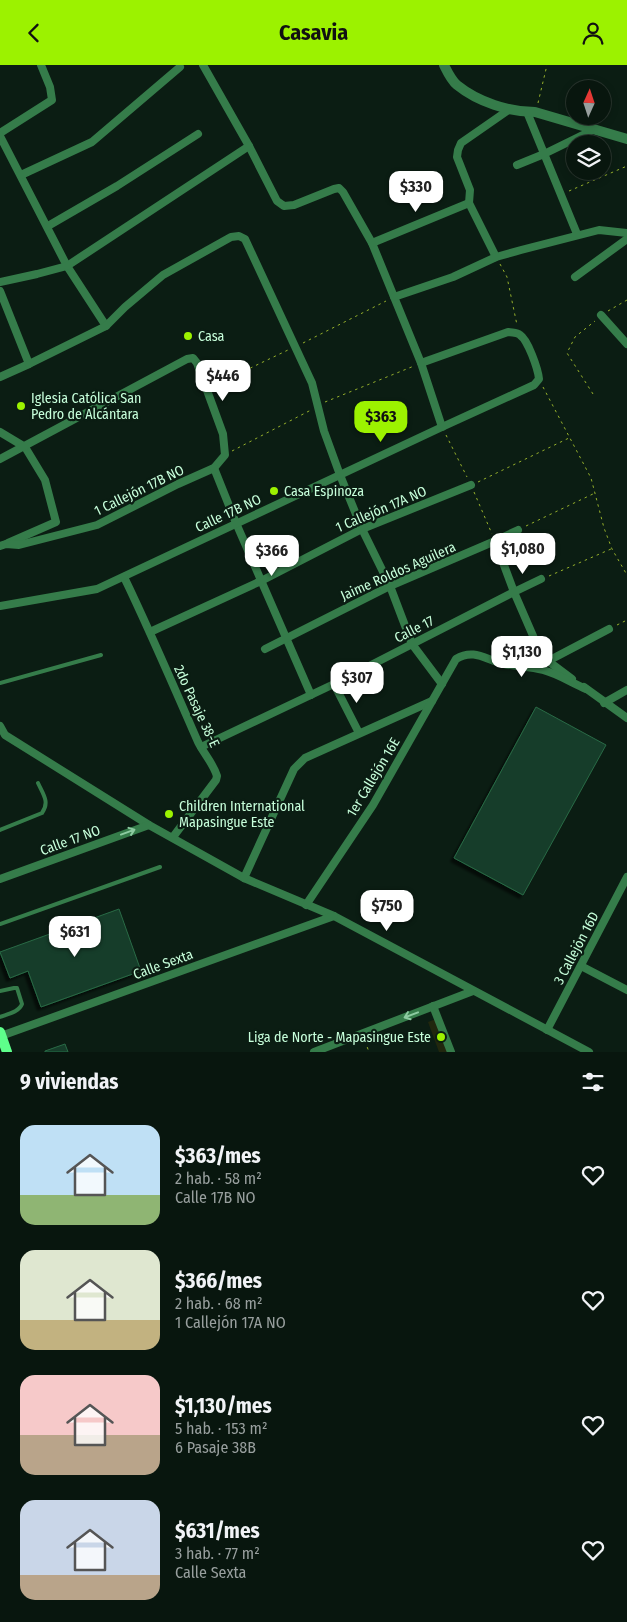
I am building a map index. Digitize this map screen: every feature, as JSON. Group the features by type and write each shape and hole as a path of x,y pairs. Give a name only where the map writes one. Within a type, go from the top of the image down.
{"main road":[{"path":"1,1034 7,1052"}],"street":[{"path":"41,65 50,87 52,100 0,135 67,266 106,326"},
{"path":"203,65 249,146 277,201 284,206 294,205 339,188 344,192 372,243 421,363 442,427"},
{"path":"444,65 456,84 485,102 510,109 531,112 627,139"},
{"path":"20,175 92,142 180,67"},
{"path":"496,257 469,203 470,190 457,157 461,143 510,109"},
{"path":"531,112 544,154 577,235"},
{"path":"517,165 595,129"},
{"path":"48,227 117,186 198,134"},
{"path":"0,282 37,275 67,266 249,146"},
{"path":"372,243 469,203"},
{"path":"394,297 454,277 496,257 599,230 627,233"},
{"path":"0,377 106,326 163,275 231,237 239,236 246,239 312,383 324,431 340,475 362,529 390,586 412,644 442,684"},
{"path":"575,277 627,239"},
{"path":"0,291 29,364"},
{"path":"601,315 627,344"},
{"path":"421,363 508,332 518,333 525,339 539,379"},
{"name":"1 Callejón 17B NO","path":"3,545 19,545 97,525 214,467 225,455 223,434 194,358 187,359 25,447"},
{"name":"Calle 17B NO","path":"0,606 97,589 534,385 539,379"},
{"path":"0,432 25,447 45,480 56,522 3,545"},
{"path":"0,459 25,447"},
{"path":"214,467 236,523 311,695"},
{"name":"1 Callejón 17A NO","path":"150,632 261,581 362,529 471,485"},
{"name":"Jaime Roldos Aguilera","path":"265,649 285,637 390,586 518,530"},
{"path":"495,541 537,645 548,661 627,718"},
{"name":"2do Pasaje 38-E","path":"124,577 200,747 215,768 218,776 173,837"},
{"name":"Calle 17","path":"200,747 334,684 541,579"},
{"path":"548,661 610,629"},
{"name":"1er Callejón 16E","path":"306,905 372,805 456,659 462,655 478,655 506,665 545,671 586,689"},
{"path":"334,684 359,733"},
{"path":"604,703 627,691"},
{"path":"244,877 294,769 305,758 432,701"},
{"path":"0,726 5,735 149,825 244,877 334,916 589,1052"},
{"name":"Calle 17 NO","path":"0,879 149,825"},
{"name":"3 Callejón 16D","path":"547,1030 627,877"},
{"name":"Calle Sexta","path":"1,1034 334,916"},
{"path":"581,966 627,989"},
{"path":"314,1052 473,991"},
{"path":"433,1006 451,1052"}],"lane":[{"path":"0,683 101,655"},
{"path":"0,830 42,813 47,803 38,783"},
{"path":"0,924 160,867"},
{"path":"0,991 14,987 17,988 22,1004 17,1011 0,1017"}],"path":[{"path":"531,112 547,65"},
{"path":"561,195 627,166"},
{"path":"496,257 507,277 518,333"},
{"path":"593,394 567,353 575,337 601,315 627,300"},
{"path":"539,379 591,478 604,528 612,549 627,575"},
{"path":"471,485 569,438"},
{"path":"518,530 596,493"},
{"path":"541,579 612,549"},
{"path":"610,629 627,620"},
{"path":"362,1033 369,1052"}],"green space":[{"name":"Liga de Norte - Mapasingue Este","path":"441,1017 453,1052 439,1052 428,1022"}],"building":[{"path":"536,707 606,745 523,895 454,858"},
{"path":"119,909 141,971 41,1007 28,971 10,978 0,952"},
{"path":"65,1044 68,1052 45,1052 45,1051"}],"place":[{"name":"Casa","path":"188,336"},
{"name":"Iglesia Católica San Pedro de Alcántara","path":"21,406"},
{"name":"Casa Espinoza","path":"274,491"},
{"name":"Children International Mapasingue Este","path":"169,814"},
{"name":"Liga de Norte - Mapasingue Este","path":"441,1037"}]}
